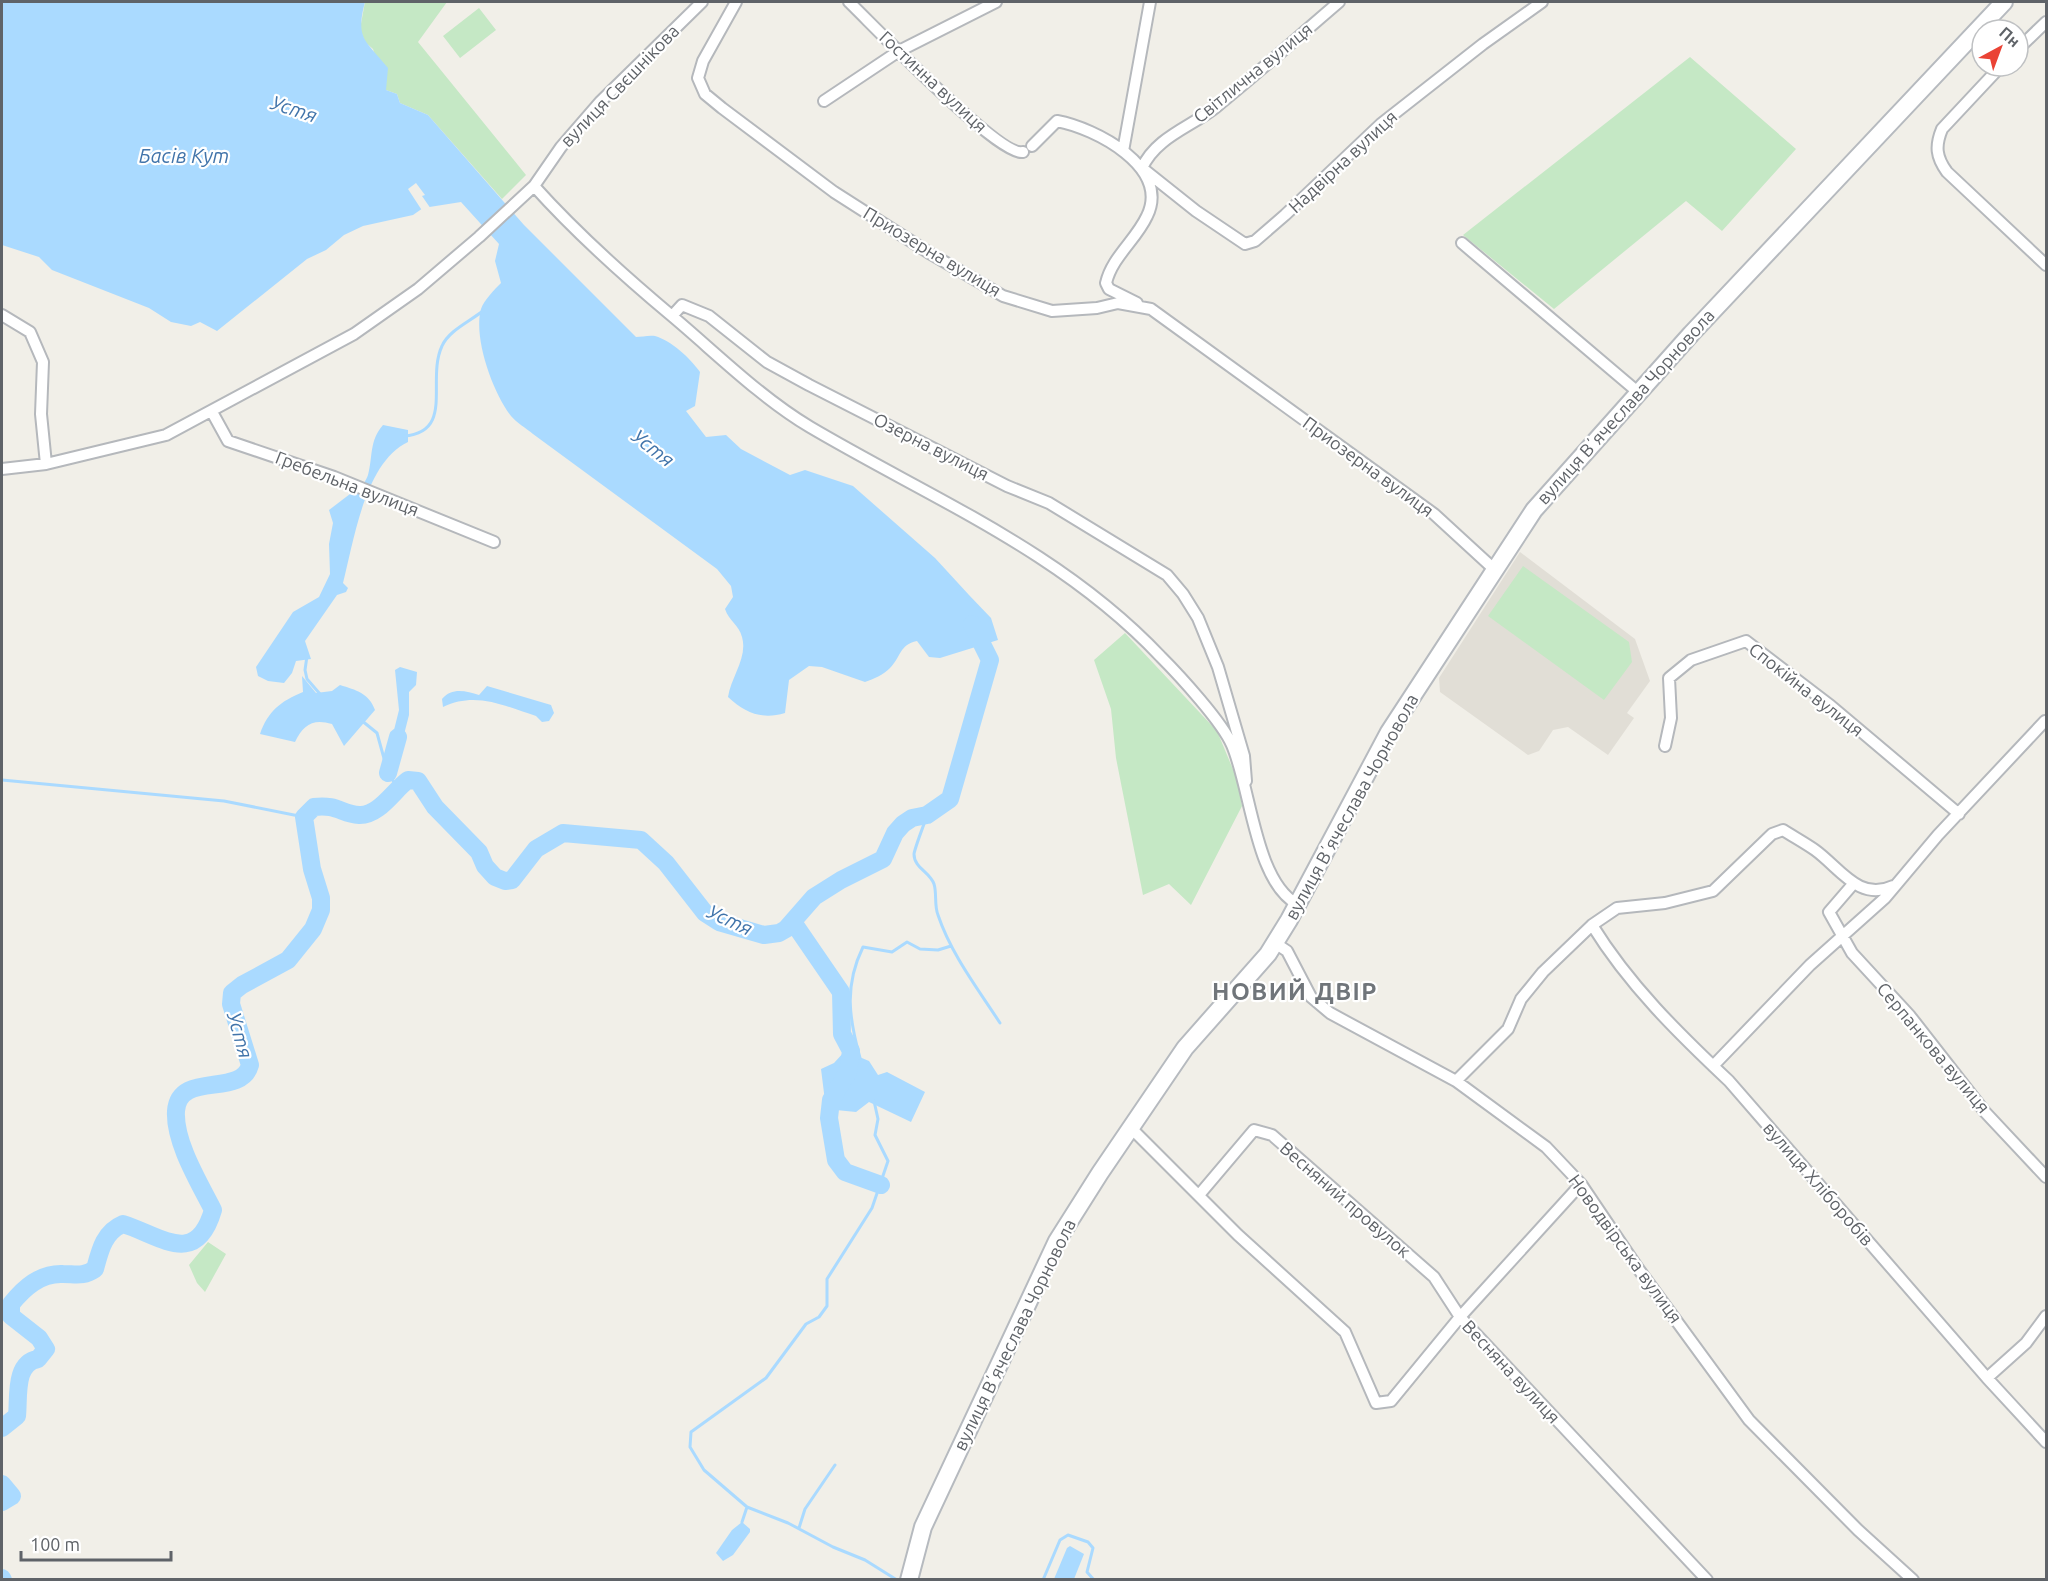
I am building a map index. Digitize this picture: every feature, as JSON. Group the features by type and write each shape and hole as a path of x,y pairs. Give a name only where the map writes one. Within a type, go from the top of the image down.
{"main road":[{"name":"вулиця Вʼячеслава Чорновола","path":"909,1580 923,1527 1057,1241 1130,1127 1185,1048 1251,975 1275,943 1389,732 1547,494 1762,257 2004,2"}],"street":[{"name":"вулиця Свєшнікова","path":"2,469 46,464 166,435 354,334 418,289 534,186 561,147 600,102 702,2"},
{"name":"Приозерна вулиця","path":"736,2 703,61 698,78 705,94 778,150 873,218 1003,296 1052,311 1097,308 1118,303 1151,309 1434,514 1495,570"},
{"name":"Гостинна вулиця","path":"849,2 1002,145 1017,153 1027,149 1057,121 1078,127 1123,151 1142,168"},
{"path":"824,101 899,51 996,2"},
{"path":"1123,151 1150,2"},
{"name":"Світлична вулиця","path":"1142,168 1148,155 1162,142 1213,109 1339,2"},
{"name":"Надвірна вулиця","path":"1142,168 1196,211 1245,244 1255,241 1381,124 1483,44 1542,2"},
{"path":"2030,37 2046,22"},
{"path":"1990,78 1942,129 1936,143 1937,155 1947,172 2046,265"},
{"path":"1142,168 1151,195 1148,215 1113,264 1106,287 1151,309"},
{"path":"534,186 569,225 624,276 759,390 807,426 1013,538 1078,582 1160,655 1231,742 1246,781 1251,812 1265,859 1284,897 1297,904"},
{"path":"1462,243 1639,393"},
{"name":"Озерна вулиця","path":"672,316 682,305 709,316 766,362 1007,486 1049,503 1167,575 1183,594 1198,618 1218,667 1244,756 1246,781"},
{"path":"2,315 30,332 44,362 41,414 46,464"},
{"name":"Гребельна вулиця","path":"212,412 228,441 357,486 494,542"},
{"name":"Спокійна вулиця","path":"1665,746 1671,718 1669,678 1690,660 1746,641 1831,706 1959,814"},
{"path":"1713,1066 1810,965 1844,938 1885,898 1893,886 2045,721"},
{"path":"1456,1081 1508,1029 1521,999 1543,972 1592,925 1617,908 1665,903 1713,891 1772,834 1783,830 1816,850 1854,884 1880,892 1893,886"},
{"name":"Серпанкова вулиця","path":"1854,884 1829,912 1852,953 1910,1016 1985,1112 2046,1178"},
{"name":"вулиця Хліборобів","path":"1592,925 1613,959 1639,991 1683,1039 1737,1090 1987,1378 2046,1442"},
{"name":"Новодвірська вулиця","path":"1275,943 1287,951 1311,997 1330,1013 1456,1081 1546,1147 1581,1184 1637,1267 1749,1420 1858,1530 1913,1580"},
{"name":"Весняна вулиця","path":"1130,1127 1238,1235 1345,1332 1376,1403 1391,1401 1460,1317 1707,1580"},
{"name":"Весняний провулок","path":"1199,1195 1254,1130 1272,1135 1434,1278 1460,1317"},
{"path":"1460,1317 1581,1184"},
{"path":"1987,1378 2026,1343 2046,1316"}],"shaded area":[{"path":"1520,552 1635,639 1650,681 1627,713 1634,718 1608,755 1568,727 1553,730 1539,751 1528,755 1440,692 1439,678"}],"green space":[{"path":"365,2 447,2 418,42 526,175 502,199 428,115 400,103 397,94 386,90 373,49 365,42 360,29"},
{"path":"479,8 496,30 460,58 443,36"},
{"path":"1690,57 1796,149 1722,231 1686,201 1554,309 1463,235"},
{"path":"1523,566 1629,642 1632,662 1604,700 1488,616"},
{"path":"1125,633 1217,731 1237,779 1242,806 1191,905 1169,884 1143,895 1116,758 1111,709 1094,660"},
{"path":"208,1242 226,1254 205,1292 197,1283 189,1265"}],"water":[{"name":"Басів Кут","path":"2,2 365,2 362,32 368,45 388,68 386,90 397,94 400,103 428,115 524,225 636,337 661,338 691,361 700,372 695,406 686,411 706,437 726,435 741,449 790,475 805,470 853,486 935,558 991,618 998,640 940,658 929,657 917,641 903,648 894,664 887,670 865,682 822,667 809,666 789,680 785,713 777,715 754,714 734,703 728,697 741,660 743,645 741,633 725,609 733,597 731,586 717,569 519,423 504,406 486,365 479,321 482,306 501,283 495,261 499,244 461,202 423,208 413,215 363,226 344,235 326,250 307,259 217,331 200,322 191,326 171,322 149,308 52,270 39,257 2,245"},
{"path":"383,425 408,430 408,442 393,452 381,466 371,484 357,525 343,583 348,588 346,592 337,595 305,641 311,659 296,661 292,673 284,683 268,681 258,676 256,667 293,612 319,597 330,574 329,544 333,523 329,510 350,494 358,492 368,475 373,443"},
{"path":"400,667 417,672 416,685 409,692 409,715 397,762 387,758 399,710 395,670"},
{"path":"302,676 316,693 332,691 340,685 361,693 372,704 375,710 344,746 332,724 325,722 309,724 301,731 295,742 260,734 267,719 276,708 303,692"},
{"path":"487,686 551,705 554,713 549,721 542,722 536,716 478,700 455,702 443,707 442,699 450,693 464,691 479,695"},
{"path":"845,1051 869,1061 878,1075 887,1072 925,1092 911,1122 869,1102 856,1112 826,1109 821,1069 834,1063"},
{"path":"742,1522 750,1529 750,1532 733,1555 723,1561 716,1553 732,1530"},
{"path":"1070,1546 1084,1554 1074,1579 1054,1579 1067,1548"}],"pier":[{"path":"416,183 431,209 423,212 408,189"}],"waterway":[{"path":"404,436 420,432 429,425 434,415 438,359 445,340 455,330 484,310"},
{"name":"Устя","path":"2,1428 17,1416 21,1374 25,1367 38,1359 46,1349 39,1338 11,1316 11,1304 21,1292 47,1276 91,1272 95,1269 107,1237 123,1224 176,1243 187,1243 197,1238 206,1228 213,1210 183,1149 176,1123 176,1111 180,1099 188,1091 235,1080 244,1075 250,1065 231,1004 232,993 242,985 288,960 313,929 321,910 321,898 312,869 304,817 314,807 322,806 353,814 366,814 380,807 408,780 418,781 435,807 479,852 485,866 495,877 505,881 512,880 536,849 563,833 641,840 666,863 705,913 719,922 764,935 779,933 786,929 814,897 841,880 883,859 895,833 903,824 912,818 927,815 950,799 990,660 972,624"},
{"path":"307,656 305,670 307,679 320,694"},
{"path":"361,720 377,733 388,773 397,787"},
{"path":"388,773 398,737"},
{"path":"2,780 224,801 304,817"},
{"path":"927,815 914,854 915,859 934,884 937,911 950,944 1000,1023"},
{"path":"793,922 841,992 842,1034 851,1051 848,1072 831,1100 829,1118 836,1160 845,1172 881,1185"},
{"path":"860,1058 850,1002 853,975 863,947 892,952 907,942 920,949 938,950 951,946"},
{"path":"874,1101 878,1119 875,1135 888,1161 872,1208 827,1279 827,1306 819,1317 806,1324 766,1378 691,1432 690,1447 704,1470 747,1507 788,1523 833,1547 865,1560 897,1580"},
{"path":"799,1528 805,1509 835,1465"},
{"name":"Устя","path":"2,1484 12,1496 2,1502"},
{"path":"742,1522 747,1507"},
{"path":"1043,1580 1060,1540 1068,1535 1088,1542 1093,1548 1087,1572 1094,1580"}],"district":[{"name":"НОВИЙ ДВІР","path":"1295,992"}]}
